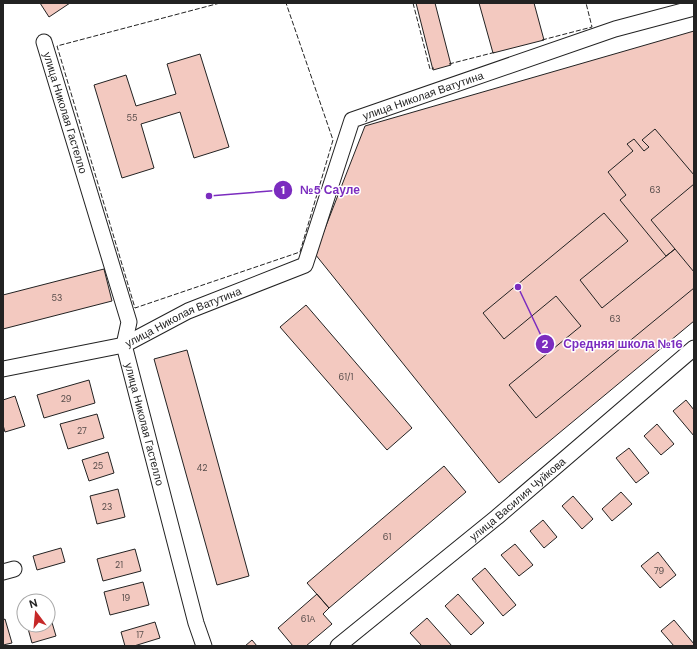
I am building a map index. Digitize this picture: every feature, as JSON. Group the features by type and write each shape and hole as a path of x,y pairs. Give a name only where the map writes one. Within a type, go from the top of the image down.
{"street":[{"name":"улица Николая Ватутина","path":"3,369 124,345 188,311 305,265 352,120 615,29 694,8"},
{"name":"улица Николая Гастелло","path":"44,42 129,322 124,345 196,623 204,646"},
{"name":"улица Василия Чуйкова","path":"338,646 497,517 694,348"}],"building":[{"path":"40,3 70,3 49,17"},
{"path":"416,3 435,3 451,65 433,70"},
{"path":"479,3 534,3 544,40 493,53"},
{"path":"694,31 694,321 499,483 315,254 365,126"},
{"path":"200,54 229,147 194,158 180,112 141,124 154,168 122,178 94,85 126,75 136,106 176,94 167,64"},
{"path":"655,129 694,175 694,184 651,220 675,249 666,256 620,200 626,195 608,172 633,151 627,144 634,139 644,151 649,147 642,140"},
{"path":"604,213 628,241 580,280 602,308 675,249 694,272 694,288 536,418 509,385 581,326 556,296 504,339 483,313"},
{"path":"104,269 112,301 3,329 3,295"},
{"path":"306,305 412,428 387,450 280,327"},
{"path":"187,350 249,576 217,585 154,359"},
{"path":"89,380 95,403 44,418 37,395"},
{"path":"15,396 25,426 5,432 3,425 3,400"},
{"path":"686,400 694,410 694,436 673,411"},
{"path":"97,414 104,438 68,449 60,424"},
{"path":"657,424 674,444 661,455 644,436"},
{"path":"629,448 649,473 636,483 616,458"},
{"path":"108,452 114,473 89,481 82,460"},
{"path":"444,466 466,492 329,608 307,583"},
{"path":"118,489 125,517 97,524 90,496"},
{"path":"621,492 632,504 612,521 602,509"},
{"path":"573,496 593,519 582,529 562,506"},
{"path":"543,520 557,537 544,548 530,531"},
{"path":"515,544 533,565 519,576 501,555"},
{"path":"61,548 65,562 37,570 33,556"},
{"path":"135,549 141,571 103,581 97,559"},
{"path":"658,552 676,575 660,588 641,566"},
{"path":"485,568 516,605 503,616 472,579"},
{"path":"143,582 149,605 110,615 104,592"},
{"path":"317,594 329,608 323,614 332,624 306,646 293,646 278,628"},
{"path":"458,594 484,623 471,635 445,606"},
{"path":"427,618 452,646 422,646 410,633"},
{"path":"5,619 12,643 3,645 3,620"},
{"path":"674,620 694,644 694,646 674,646 661,631"},
{"path":"155,622 160,638 134,646 125,646 121,632"},
{"path":"29,633 55,633 56,636 32,643"},
{"path":"252,640 257,646 245,646"}],"fence":[{"path":"220,3 57,46 135,308 300,252 333,140 286,3"},
{"path":"413,3 430,69 434,68"},
{"path":"542,40 592,27 586,3"},
{"path":"449,64 496,52"}],"place":[{"name":"№5 Сауле","path":"209,196"},
{"name":"Средняя школа №16","path":"518,287"}]}
